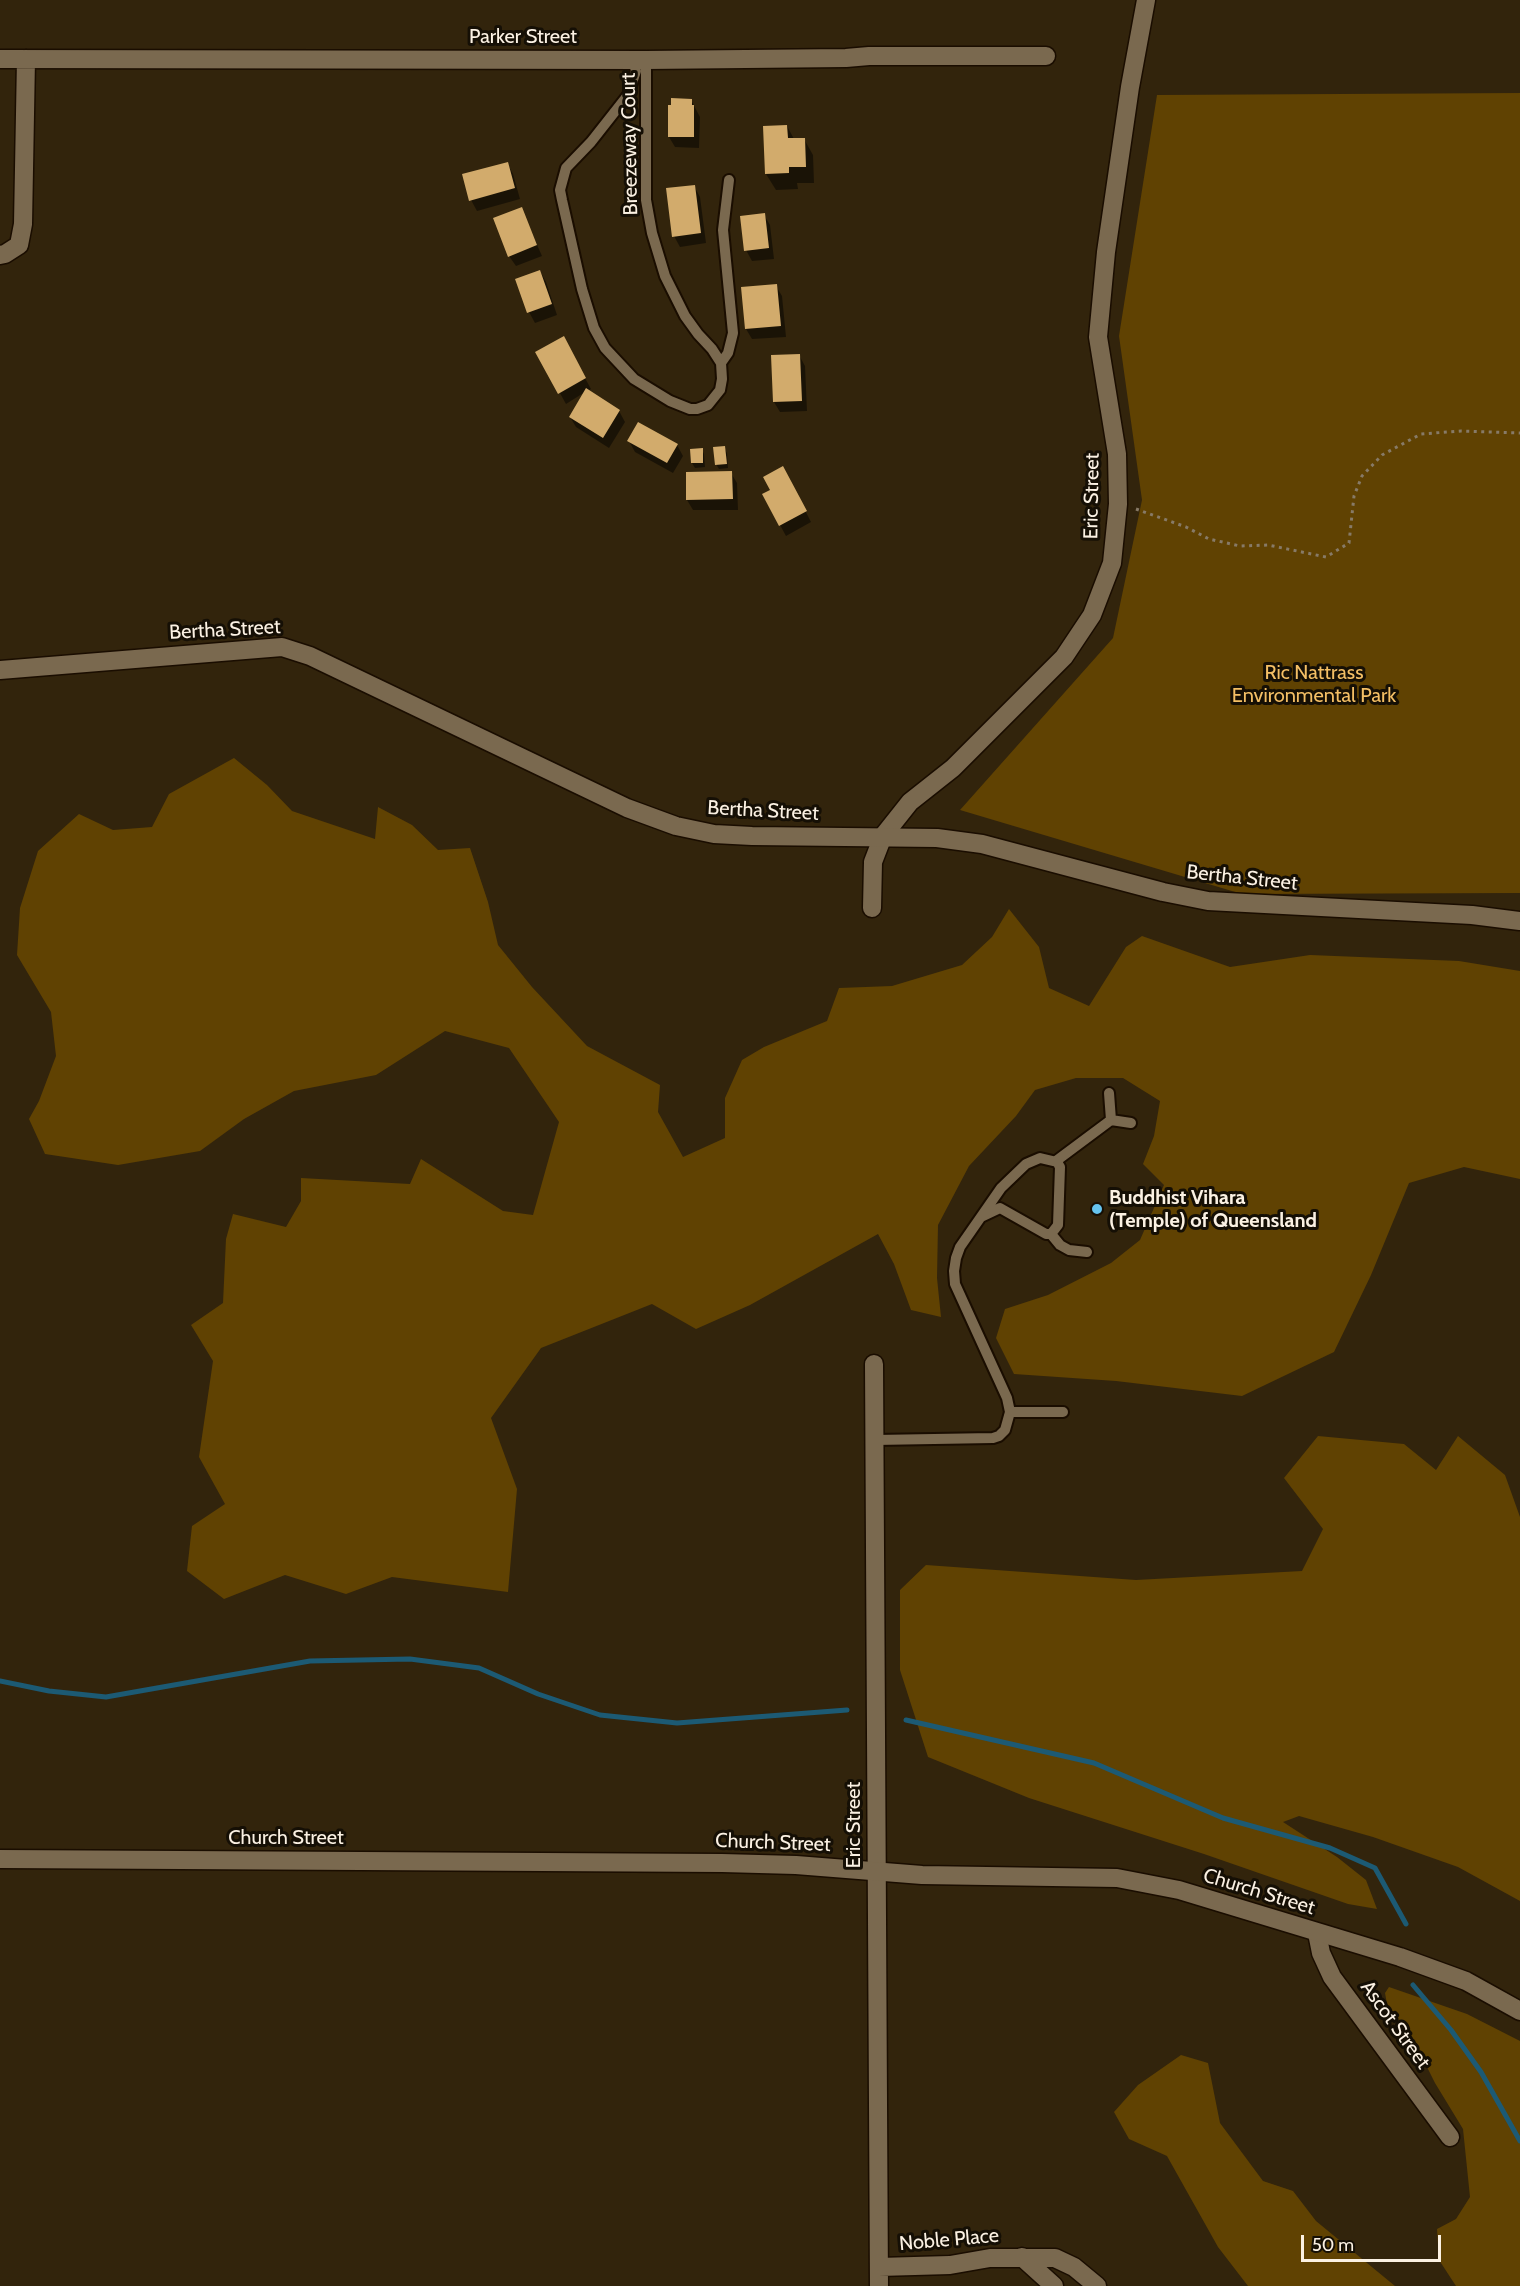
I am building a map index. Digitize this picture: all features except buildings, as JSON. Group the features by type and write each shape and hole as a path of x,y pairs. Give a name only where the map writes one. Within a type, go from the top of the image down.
{"street":[{"name":"Eric Street","path":"872,908 873,862 883,836 910,802 953,768 1064,657 1092,615 1112,563 1118,504 1117,454 1098,337 1107,240 1130,87 1146,0"},
{"name":"Parker Street","path":"0,59 640,60 1046,56"},
{"path":"0,255 19,245 24,224 26,59"},
{"name":"Bertha Street","path":"0,670 282,647 310,656 627,808 676,826 714,834 752,837 938,838 982,844 1163,892 1208,901 1461,914 1520,921"},
{"name":"Eric Street","path":"874,1364 879,2286"},
{"name":"Church Street","path":"0,1859 732,1863 796,1865 922,1875 1118,1878 1179,1890 1400,1958 1466,1981 1520,2011"},
{"name":"Ascot Street","path":"1317,1933 1321,1953 1332,1977 1450,2137"},
{"name":"Noble Place","path":"1022,2257 1054,2286"},
{"name":"Noble Place","path":"879,2267 950,2265 990,2258 1055,2258 1074,2267 1097,2286"}],"lane":[{"name":"Breezeway Court","path":"640,60 646,189 652,233 665,276 685,316 721,363 723,379 720,390 708,405 690,409 658,394 634,379 605,348 594,328 582,289 561,200 562,180 566,168 598,134 628,94 640,60"},
{"path":"721,363 728,353 733,333 723,230 729,180"},
{"path":"1109,1093 1111,1120"},
{"path":"1056,1161 1111,1120 1131,1123"},
{"path":"875,1440 993,1438 1005,1430 1010,1412 1002,1382 955,1284 954,1271 960,1248 1001,1188 1026,1164 1040,1158 1056,1161 1060,1167 1058,1225 1051,1234"},
{"path":"981,1217 1000,1208 1046,1234 1051,1234 1060,1245 1069,1250 1087,1252"},
{"path":"1010,1412 1063,1412"}],"path":[{"path":"1118,504 1155,515 1209,539 1240,546 1268,545 1326,557 1349,543 1354,496 1362,476 1382,455 1421,434 1461,431 1520,433"}],"green space":[{"name":"Ric Nattrass Environmental Park","path":"1520,93 1520,893 1242,894 960,810 1113,638 1142,500 1119,336 1157,95"},
{"path":"234,758 267,785 292,811 375,839 378,807 412,825 438,850 470,848 488,902 498,945 532,987 587,1046 660,1085 658,1112 683,1157 725,1138 725,1098 742,1060 764,1047 827,1021 839,988 892,986 962,965 992,937 1009,909 1039,947 1049,988 1089,1006 1126,947 1142,936 1230,967 1310,955 1459,961 1520,971 1520,1179 1464,1167 1409,1183 1371,1275 1334,1352 1242,1396 1116,1381 1014,1374 996,1338 1005,1309 1048,1295 1111,1263 1140,1240 1164,1185 1143,1164 1154,1136 1160,1101 1123,1078 1076,1078 1035,1090 1016,1116 969,1166 938,1225 937,1278 941,1317 911,1310 894,1264 878,1234 750,1305 696,1329 652,1304 541,1348 491,1418 517,1489 508,1592 392,1577 346,1594 285,1575 224,1599 187,1571 192,1526 225,1504 199,1457 213,1361 191,1325 223,1303 226,1239 233,1214 286,1227 301,1201 301,1178 410,1184 421,1159 503,1211 533,1215 559,1122 509,1048 445,1031 376,1075 294,1091 244,1119 200,1151 118,1165 45,1154 29,1119 39,1101 56,1056 51,1012 17,955 20,908 38,851 79,814 113,830 152,827 169,794"},
{"path":"1318,1436 1404,1444 1436,1470 1458,1436 1505,1475 1520,1517 1520,1901 1458,1867 1373,1837 1299,1816 1283,1822 1337,1857 1366,1880 1377,1909 1348,1904 1204,1854 1029,1798 928,1757 900,1670 900,1590 926,1565 1136,1580 1302,1571 1323,1529 1284,1478"},
{"path":"1389,1987 1467,2014 1520,2041 1520,2286 1456,2286 1439,2260 1437,2229 1456,2219 1470,2197 1463,2129 1421,2055 1387,2004 1385,1993"},
{"path":"1181,2055 1208,2063 1220,2123 1263,2181 1293,2191 1316,2221 1395,2286 1248,2286 1218,2247 1167,2156 1129,2139 1114,2112 1138,2085"}],"waterway":[{"path":"0,1681 49,1691 106,1697 310,1661 410,1659 479,1668 538,1694 600,1715 677,1723 847,1710"},
{"path":"906,1720 1094,1763 1223,1818 1330,1848 1375,1868 1406,1924"},
{"path":"1413,1985 1451,2030 1481,2072 1520,2141"}],"place":[{"name":"Buddhist Vihara (Temple) of Queensland","path":"1097,1209"}]}
